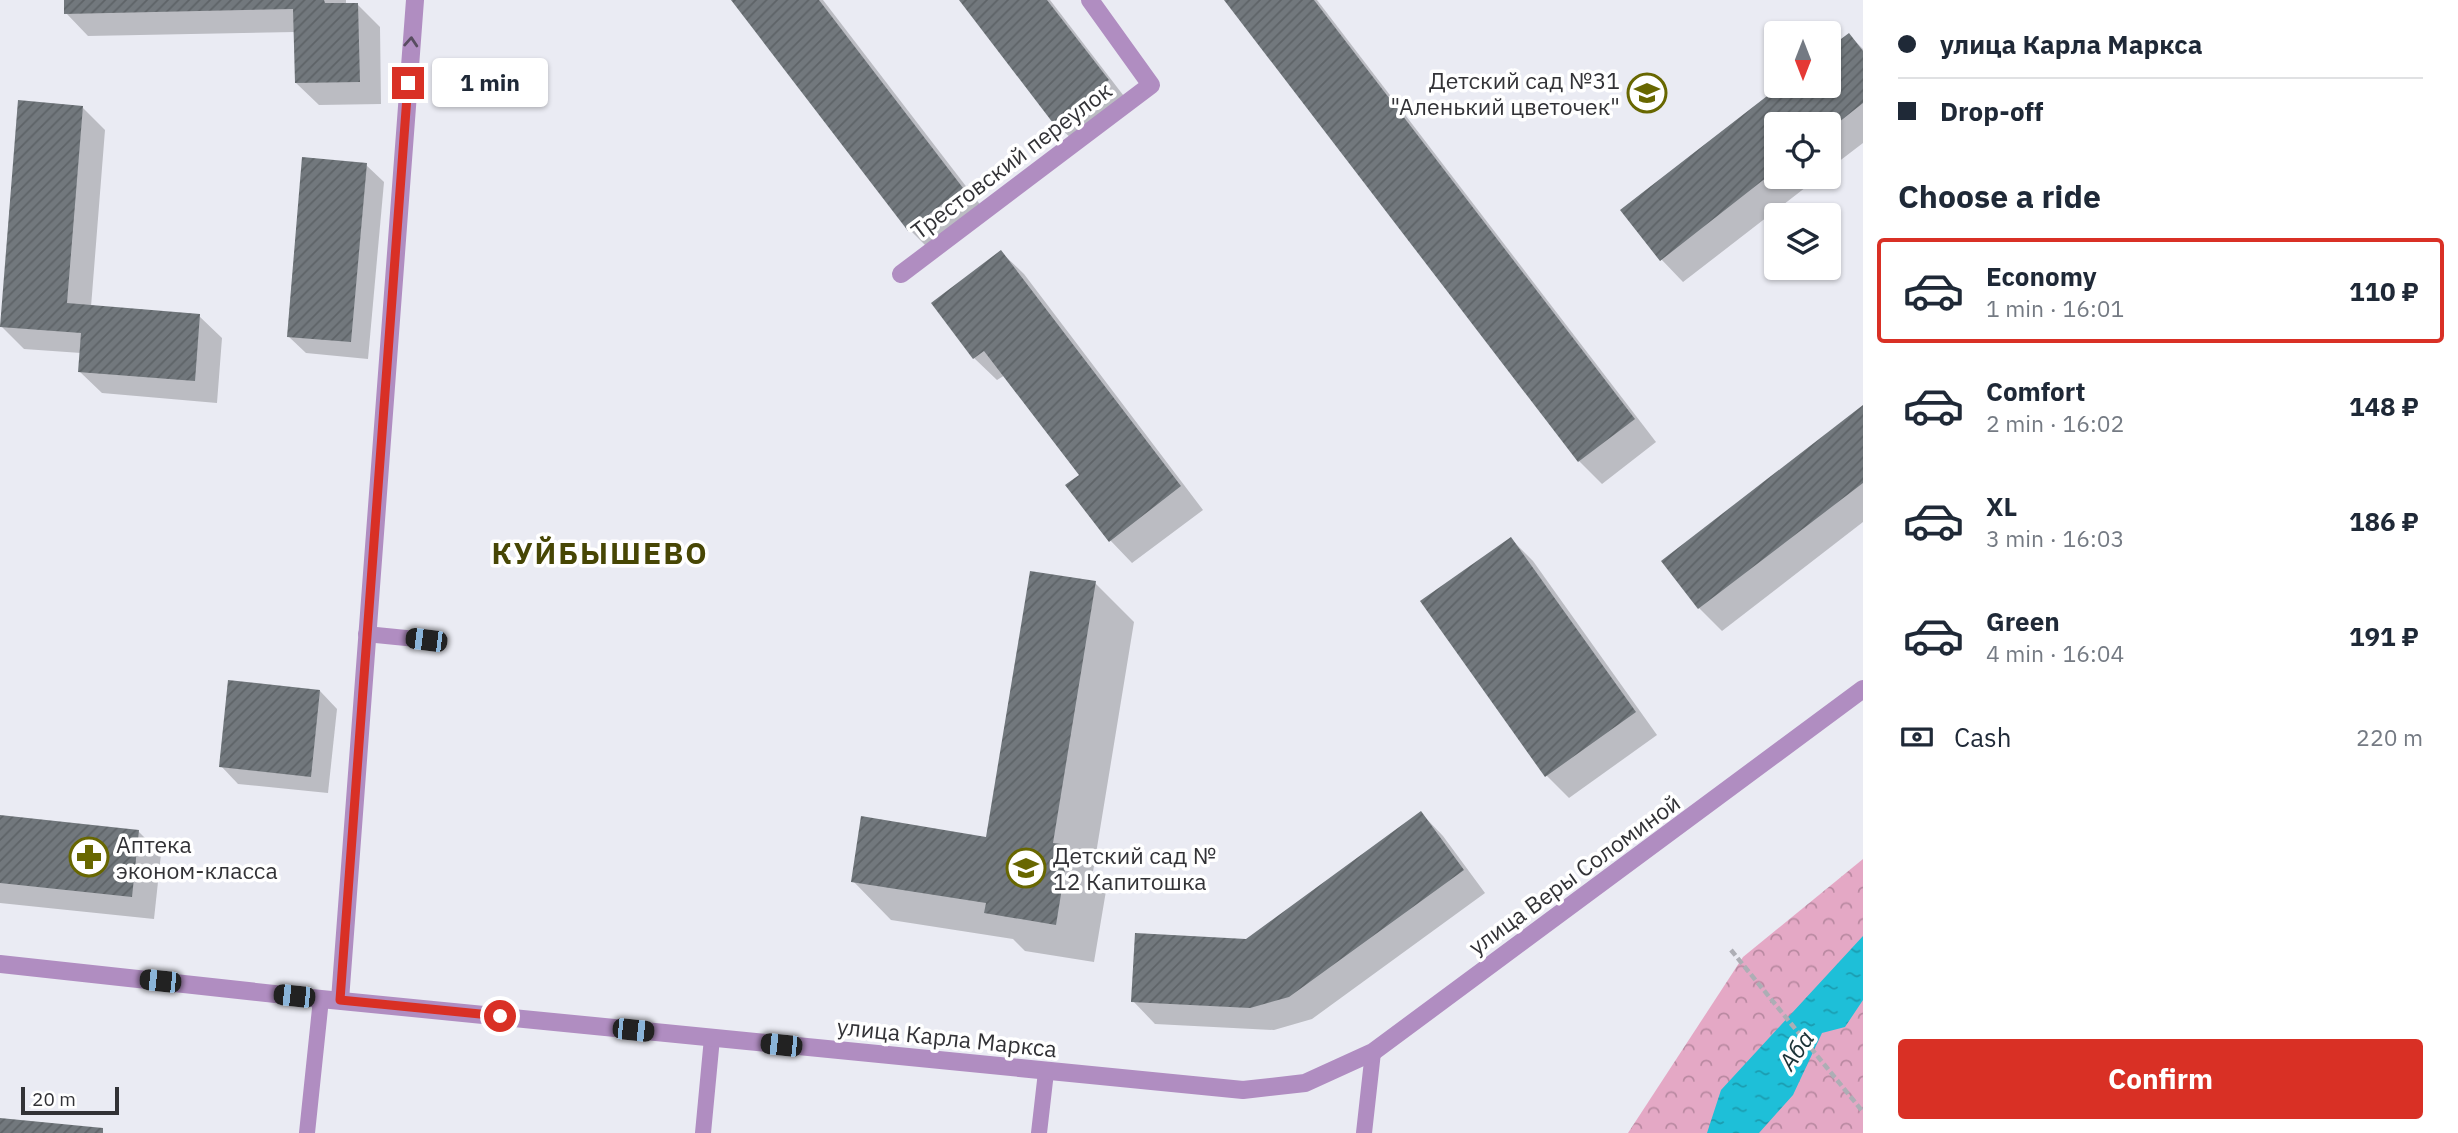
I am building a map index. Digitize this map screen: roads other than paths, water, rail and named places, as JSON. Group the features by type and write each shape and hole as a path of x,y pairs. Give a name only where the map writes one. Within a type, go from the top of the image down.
{"street":[{"path":"340,1000 415,0"},
{"name":"Трестовский переулок","path":"901,274 1151,85 1090,0"},
{"name":"улица Веры Соломиной","path":"1305,1083 1373,1052 1863,689"},
{"name":"улица Карла Маркса","path":"0,964 321,999 1243,1090 1305,1083"}],"lane":[{"path":"366,634 426,640"},
{"path":"307,1133 321,999"},
{"path":"703,1133 712,1038"},
{"path":"1364,1133 1373,1052"},
{"path":"1040,1133 1046,1072"}],"water":[{"name":"Аба","path":"1863,936 1863,1000 1845,1027 1822,1033 1793,1095 1759,1133 1707,1133 1721,1090"}],"place":[{"name":"Детский сад №31 \"Аленький цветочек\"","path":"1647,93"},
{"name":"Аптека эконом-класса","path":"89,857"},
{"name":"Детский сад № 12 Капитошка","path":"1026,868"}],"district":[{"name":"КУЙБЫШЕВО","path":"600,552"}]}
